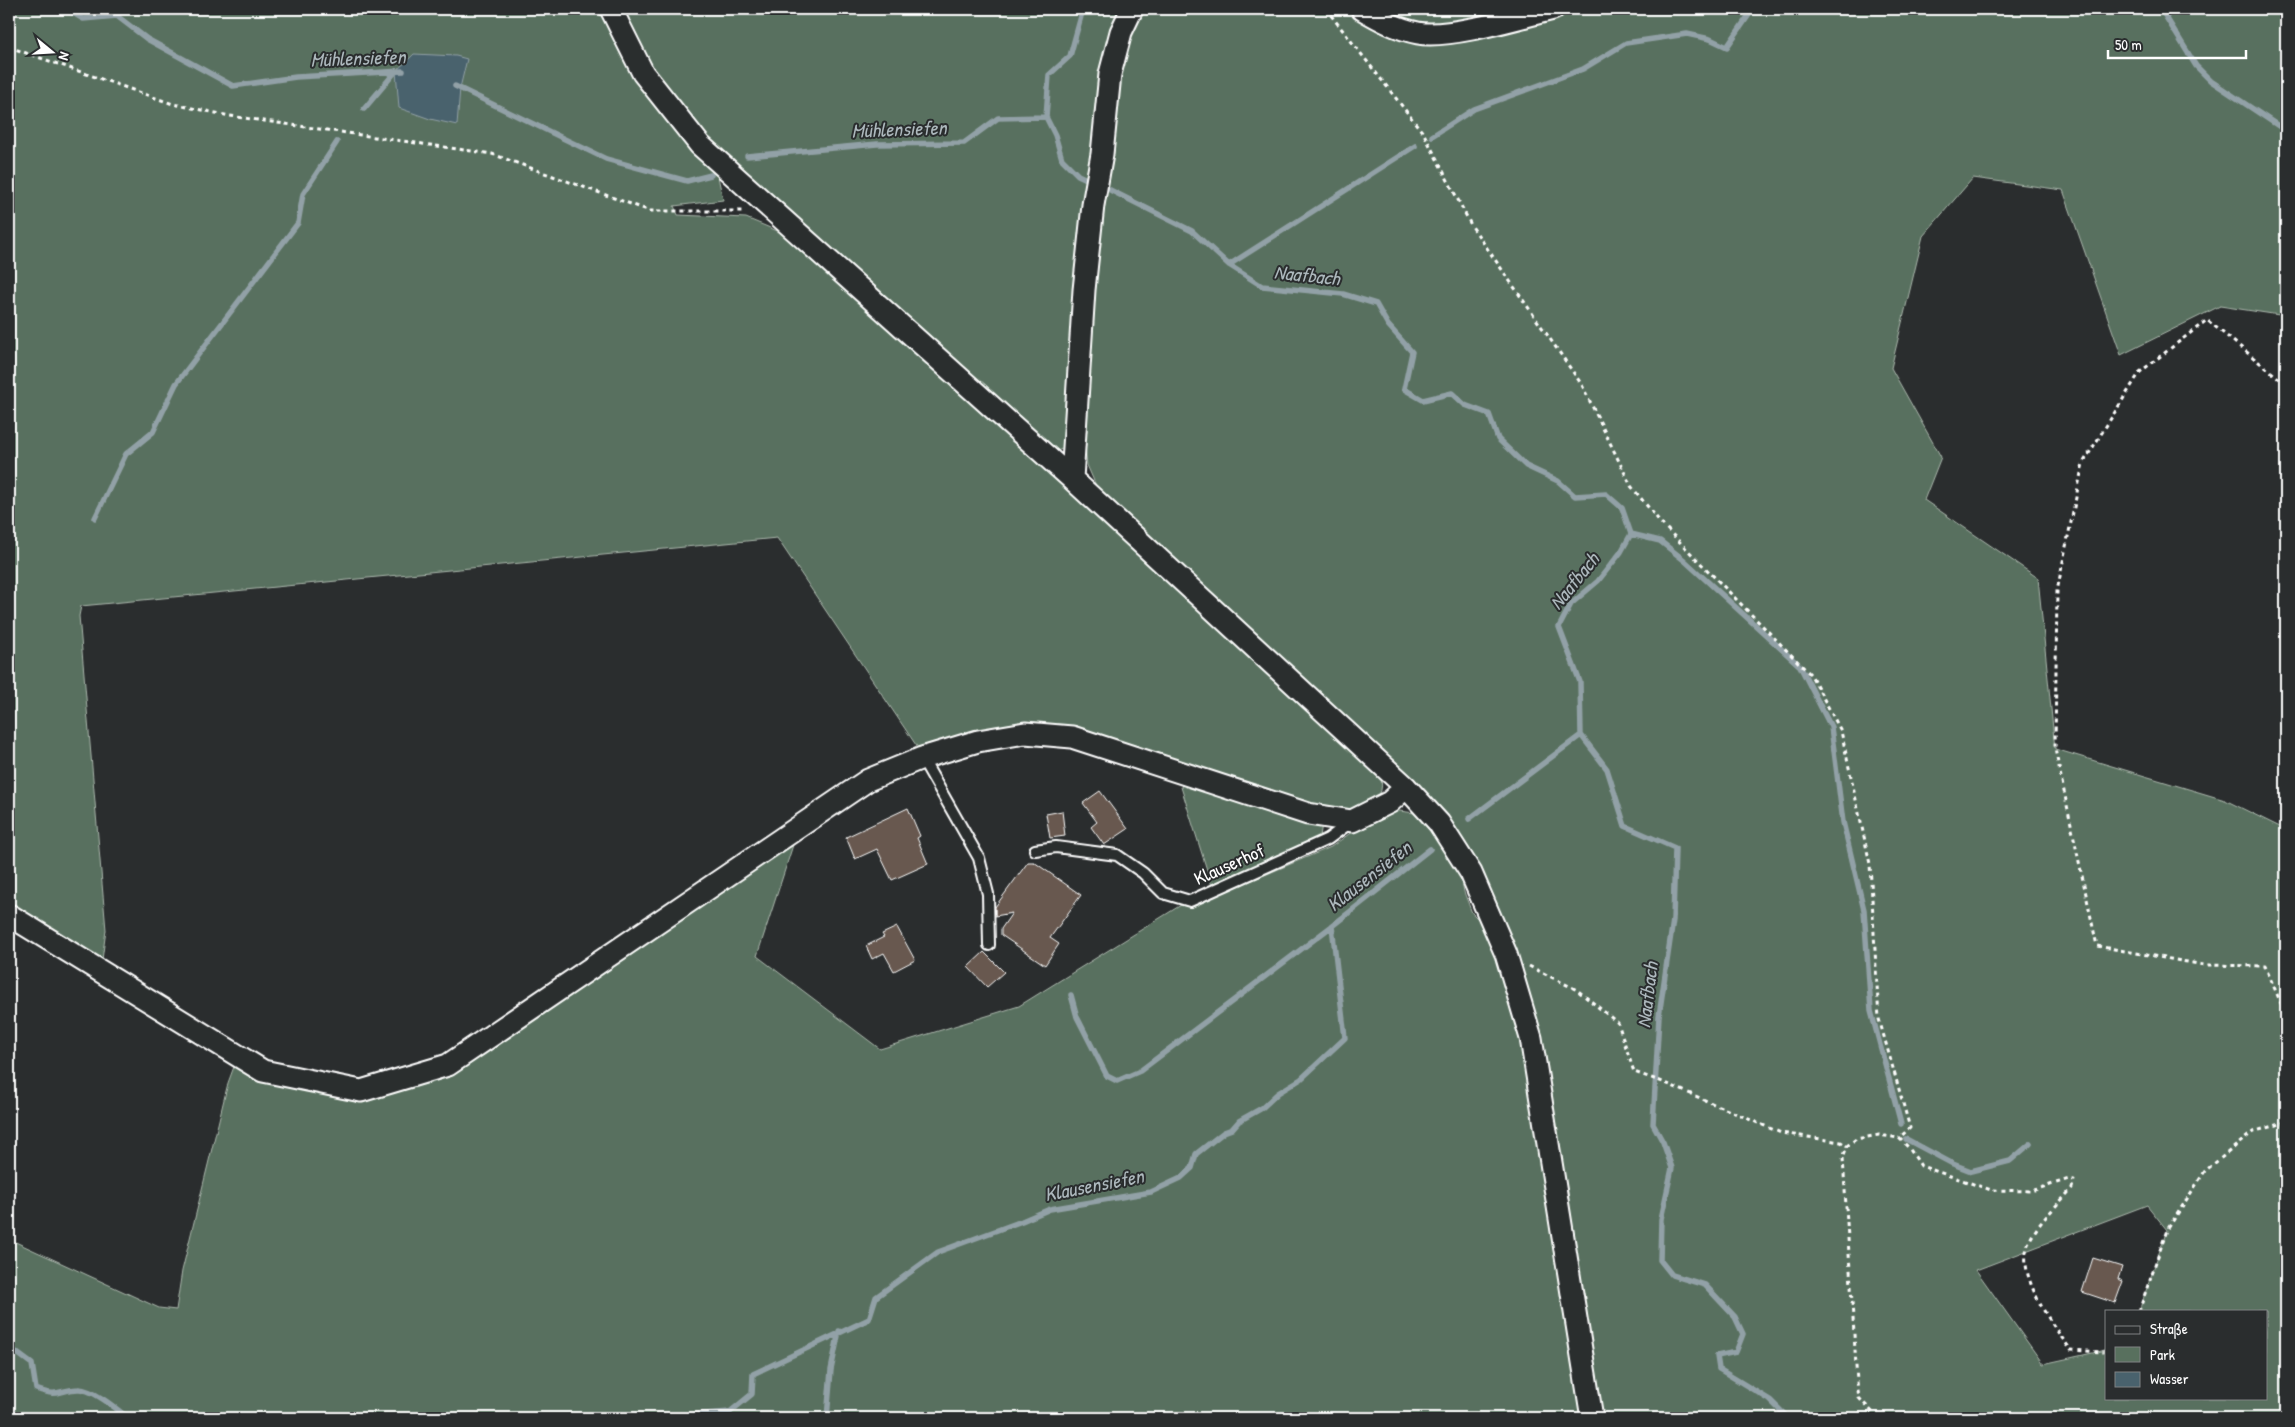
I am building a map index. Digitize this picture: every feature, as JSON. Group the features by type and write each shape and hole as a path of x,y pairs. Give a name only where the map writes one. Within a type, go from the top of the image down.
{"street":[{"path":"611,9 643,73 700,145 1072,479 1406,787 1439,823 1470,873 1506,954 1531,1038 1592,1418"},
{"path":"1072,479 1084,290 1102,154 1110,74 1121,32 1132,9"},
{"path":"1362,9 1395,27 1419,34 1441,34 1553,9"},
{"path":"9,915 263,1071 361,1091 448,1065 868,780 922,758 978,740 1025,733 1072,737 1308,814 1352,821 1390,802 1406,787"}],"lane":[{"path":"922,758 979,858 988,894 989,945"},
{"name":"Klauserhof","path":"1035,850 1056,847 1117,855 1143,873 1163,893 1190,901 1328,839 1352,821"}],"path":[{"path":"1326,9 1424,134 1471,224 1582,385 1631,486 1661,523 1811,675 1841,731 1870,864 1879,1019 1910,1128 1900,1138"},
{"path":"9,47 172,104 230,116 492,154 650,211 773,211"},
{"path":"2286,384 2207,320 2140,372 2083,463 2057,591 2055,749 2097,946 2204,965 2265,966 2286,1015"},
{"path":"1506,954 1577,990 1618,1023 1634,1072 1663,1082 1781,1133 1841,1142 1847,1146"},
{"path":"2139,1310 2167,1230 2205,1171 2253,1132 2286,1122"},
{"path":"1878,1418 1859,1398 1843,1158 1847,1146 1856,1139 1879,1135 1900,1138 1921,1166 1991,1190 2031,1191 2069,1178 2074,1180 2072,1188 2041,1224 2028,1243 2026,1271 2050,1322 2071,1350 2102,1352 2105,1350"}],"green space":[{"path":"9,9 605,9 717,172 723,200 674,206 678,215 746,218 792,237 1380,774 1382,786 1379,795 1374,801 1357,809 1327,812 1080,734 918,748 777,538 81,606 79,616 106,930 102,960 9,911"},
{"path":"618,9 2286,9 2286,316 2220,306 2121,355 2063,190 1973,178 1923,236 1891,368 1941,457 1924,500 2038,578 2055,749 2225,800 2286,830 2286,1418 9,1418 9,1239 159,1308 176,1310 182,1271 228,1083 235,1064 352,1095 399,1091 444,1077 793,845 757,956 880,1049 1019,1006 1181,905 1198,903 1331,847 1374,816 1391,810 1415,813 1430,821 1460,871 1464,892 1472,913 1479,920 1506,968 1446,822 1097,488 1087,465 1084,436 1056,452 1046,449 692,122 656,79","holes":["2147,1205 2167,1230 2139,1310 2268,1310 2268,1400 2105,1400 2105,1350 2043,1364 1976,1270"]},
{"path":"1184,778 1322,824 1320,836 1311,843 1212,886 1181,787"}],"water":[{"path":"414,54 456,56 467,59 460,88 457,125 430,119 399,108 396,71"}],"building":[{"path":"1100,791 1128,829 1104,845 1091,827 1097,822 1083,803"},
{"path":"908,808 920,836 917,838 928,864 892,880 877,849 855,859 846,837"},
{"path":"1062,811 1065,836 1050,838 1046,814"},
{"path":"1028,862 1034,862 1081,895 1050,938 1059,944 1045,965 1001,935 1001,929 1012,913 995,916 995,907"},
{"path":"897,927 915,960 894,971 884,953 872,959 866,946 884,937 882,934"},
{"path":"984,952 1004,972 987,987 968,967"},
{"path":"2093,1258 2122,1267 2118,1279 2123,1281 2115,1303 2082,1292"}],"waterway":[{"name":"Mühlensiefen","path":"66,9 83,19 117,16 147,39 233,86 296,77 403,71"},
{"name":"Naafbach","path":"1083,9 1070,56 1049,75 1046,117 1055,135 1062,159 1078,175 1093,182"},
{"path":"1432,136 1474,109 1583,69 1626,43 1687,34 1710,39 1727,47 1753,9"},
{"path":"2161,9 2196,66 2211,81 2286,131"},
{"path":"364,109 396,71"},
{"name":"Mühlensiefen","path":"455,86 606,159 687,181 711,175"},
{"name":"Mühlensiefen","path":"747,156 877,144 964,143 998,118 1046,117"},
{"path":"95,518 126,454 153,432 176,384 298,223 303,194 337,142"},
{"path":"1229,265 1415,146"},
{"name":"Naafbach","path":"1102,186 1192,231 1229,265 1262,286 1343,294 1376,304 1388,325 1412,352 1404,389 1423,400 1452,393 1465,405 1489,414 1498,439 1526,466 1558,481 1575,496 1606,494 1622,508 1631,534 1621,552 1598,581 1571,604 1559,627 1580,682 1581,735 1607,769 1625,826 1675,848 1673,920 1659,1016 1653,1124 1663,1142 1672,1168 1661,1219 1660,1260 1672,1275 1705,1285 1735,1317 1743,1334 1736,1352 1717,1356 1719,1369 1770,1400 1788,1418"},
{"path":"1631,534 1660,541 1684,560 1800,666 1831,727 1843,822 1864,910 1871,1011 1901,1124"},
{"name":"Klausensiefen","path":"1469,819 1581,735"},
{"name":"Klausensiefen","path":"691,1418 694,1415 730,1412 752,1394 753,1374 869,1319 876,1297 938,1252 1050,1209 1151,1192 1181,1178 1192,1168 1196,1154 1224,1132 1232,1129 1239,1121 1262,1108 1278,1093 1301,1079 1345,1038 1332,926 1430,849"},
{"path":"1071,995 1077,1017 1107,1076 1117,1081 1140,1071 1332,926"},
{"path":"1906,1139 1953,1164 1971,1171 2010,1161 2030,1144"},
{"path":"827,1418 831,1370 839,1331"},
{"path":"9,1347 32,1364 36,1389 50,1393 78,1389 84,1390 104,1400 128,1418"}]}
